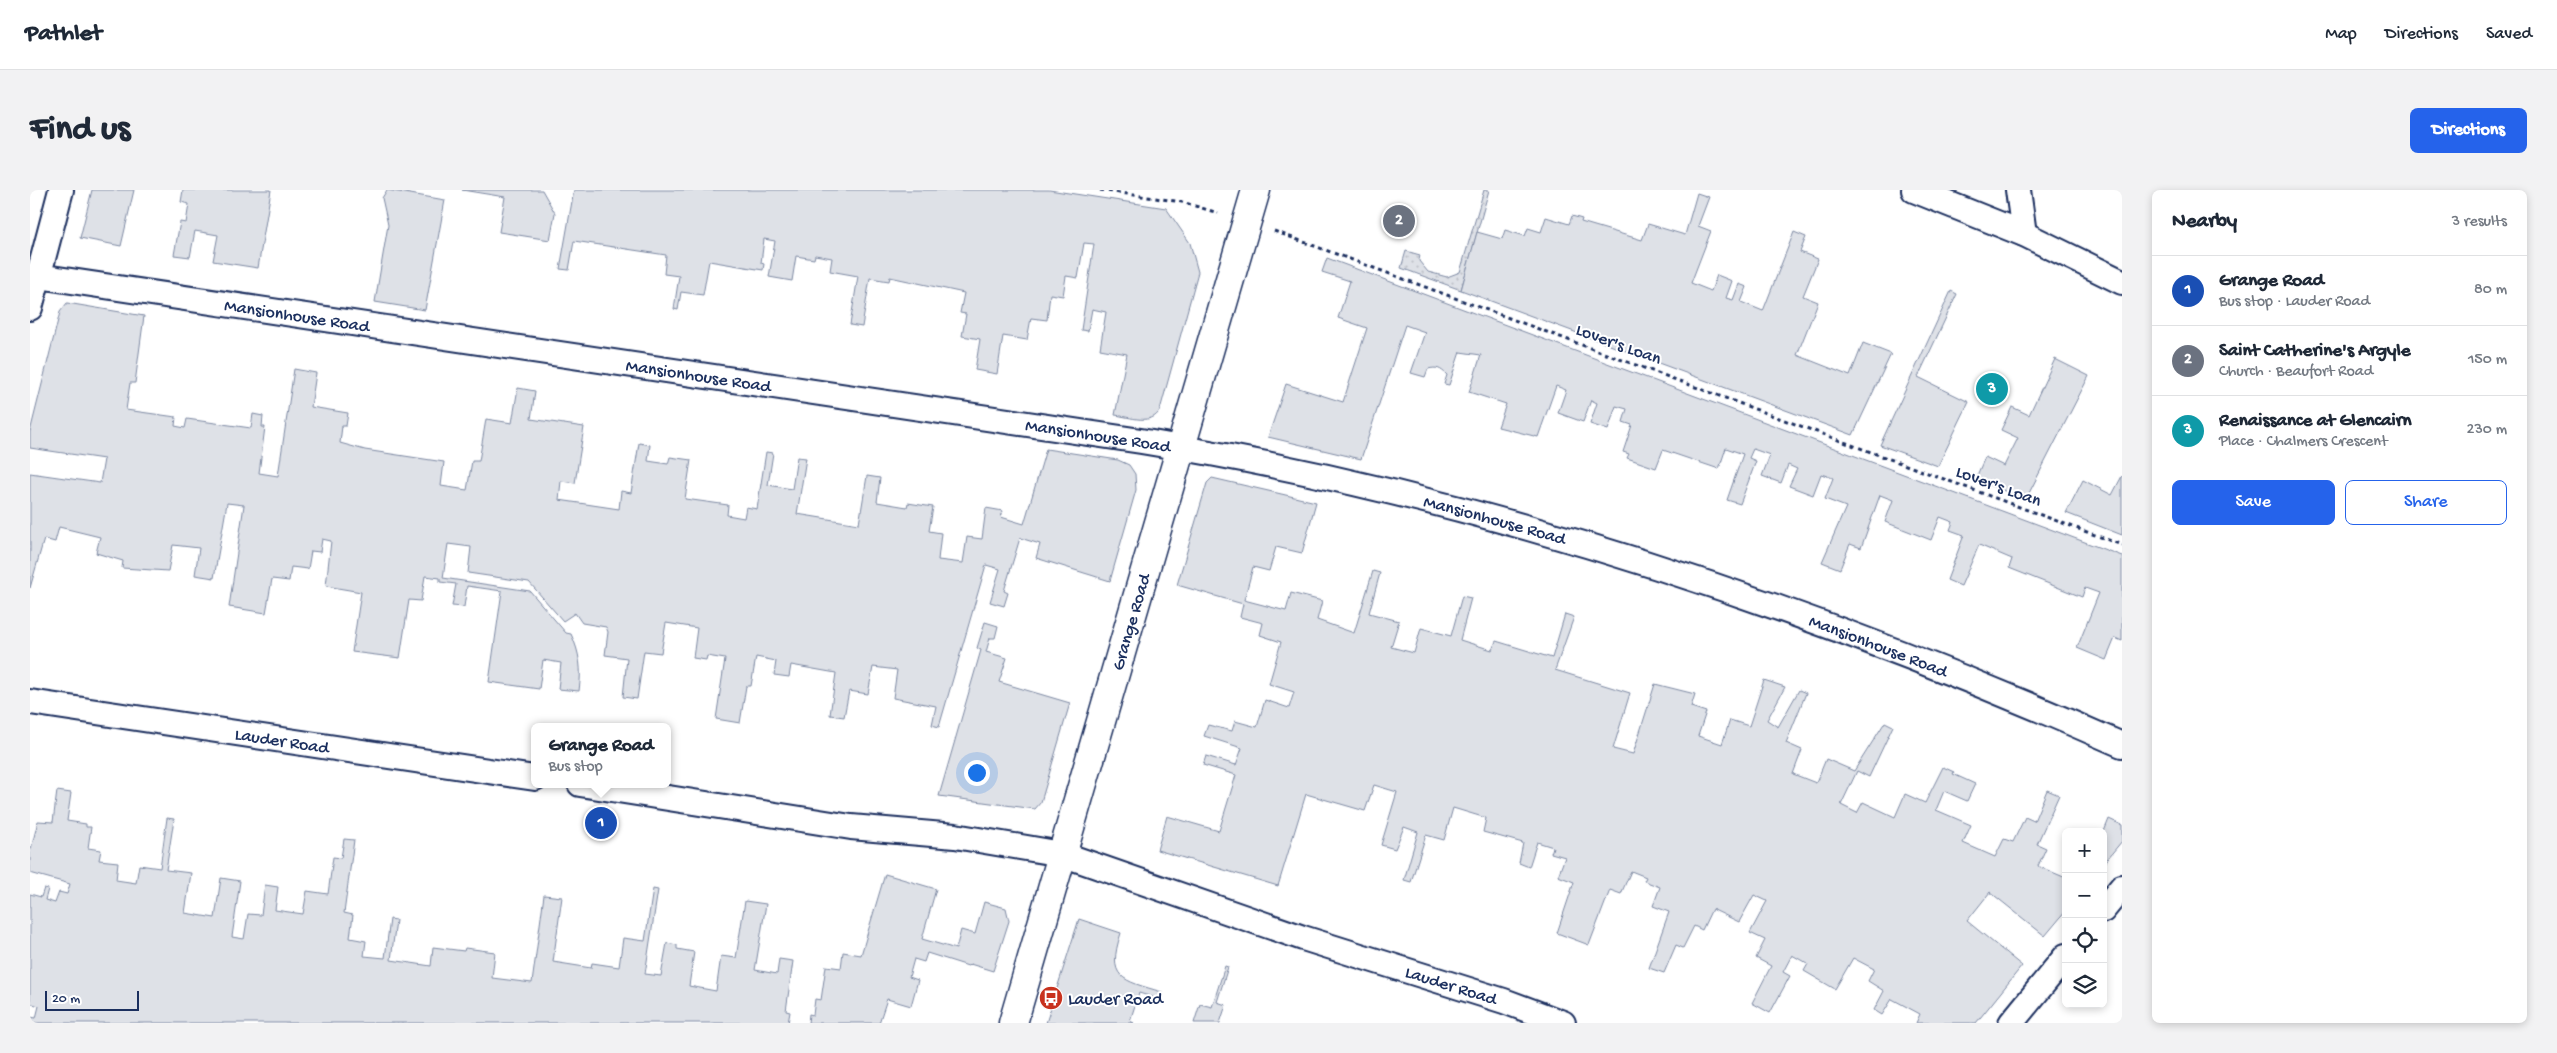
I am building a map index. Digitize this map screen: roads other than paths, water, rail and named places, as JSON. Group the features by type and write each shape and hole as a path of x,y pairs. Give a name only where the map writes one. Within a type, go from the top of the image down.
{"street":[{"path":"30,308 61,190"},
{"name":"Grange Road","path":"1013,1023 1256,190"},
{"path":"1914,190 2024,234 2122,282"},
{"path":"2018,190 2024,234"},
{"name":"Mansionhouse Road","path":"38,276 1182,447 1432,500 1572,539 1714,585 2035,706 2122,745"},
{"name":"Lauder Road","path":"30,702 531,777"},
{"name":"Lauder Road","path":"605,788 851,827 955,836 1062,854 1303,938 1504,1001 1563,1023"},
{"path":"2107,905 2122,887"},
{"path":"2011,1023 2062,961"}],"place":[{"name":"Saint Catherine's Argyle","path":"1399,221"},
{"name":"Renaissance at Glencairn","path":"1992,389"},
{"name":"Grange Road","path":"601,823"},
{"name":"Lauder Road","path":"1051,998"}]}
